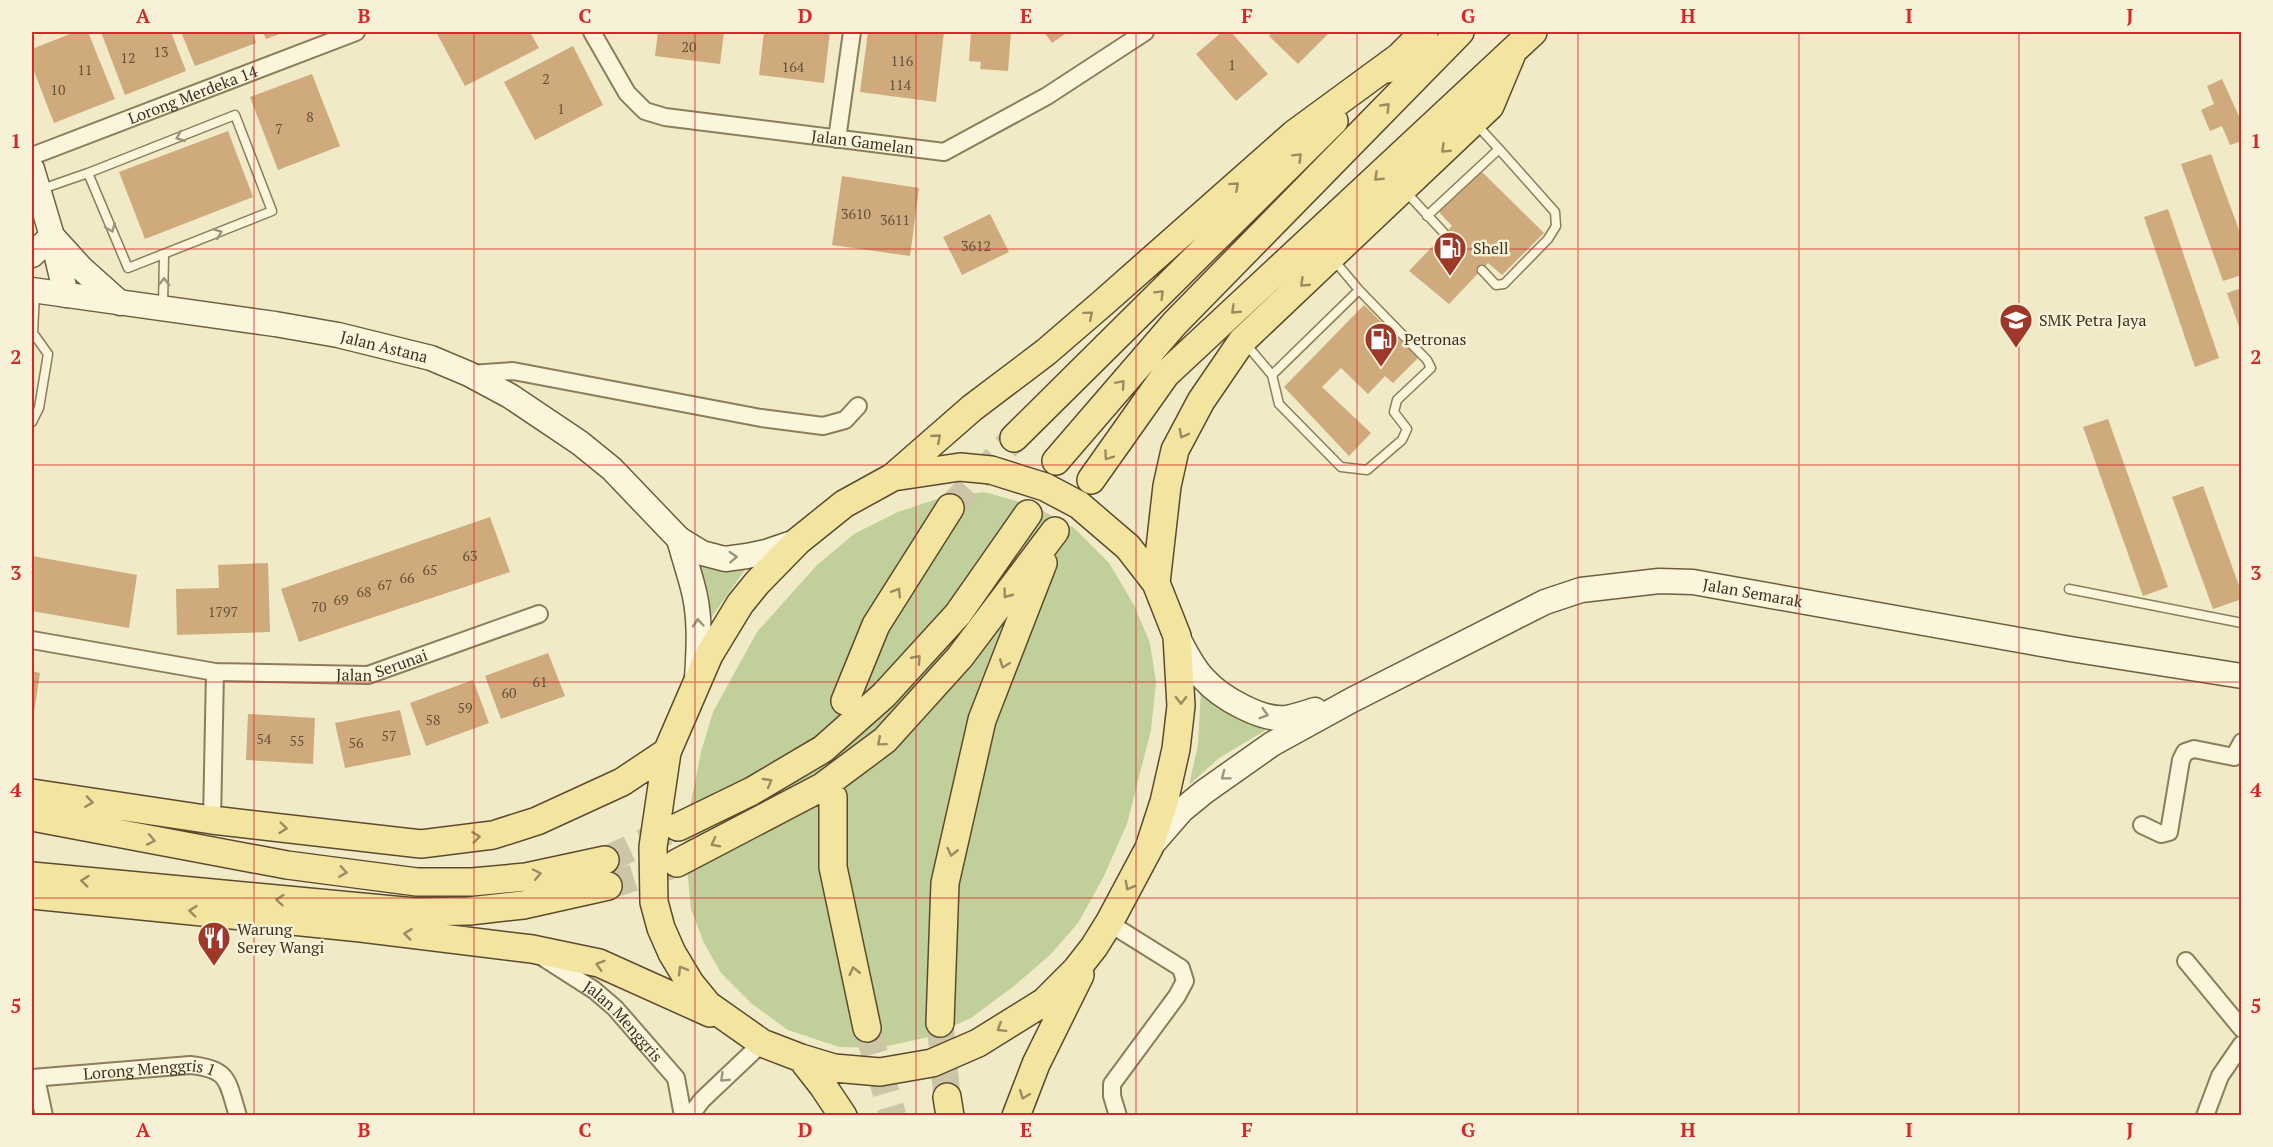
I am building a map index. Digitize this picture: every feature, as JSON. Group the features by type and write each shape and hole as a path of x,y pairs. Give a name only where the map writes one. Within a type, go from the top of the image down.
{"main road":[{"path":"1014,438 1424,32"},
{"path":"1056,461 1175,323 1460,32"},
{"path":"1091,480 1166,374 1533,32"},
{"path":"1156,583 1167,486 1175,450 1201,401 1242,341 1490,106 1513,51"},
{"path":"1094,947 1076,970 1044,1002 978,1043 932,1063 880,1072 856,1071 834,1068 762,1043 708,1005 690,983 661,928 654,902 653,847 667,752 709,655 740,604 798,540 844,504 893,477 972,408 1046,352 1294,134 1399,57"},
{"path":"35,179 52,236 66,296"},
{"path":"32,255 52,236"},
{"path":"52,236 81,268 120,303"},
{"name":"Jalan Astana","path":"33,290 274,324 338,335 431,358 469,374 549,421 580,443 612,469 679,539"},
{"path":"893,477 960,466 1010,474 1045,487 1079,505 1128,547 1156,583 1177,636 1192,664 1205,681 1224,695 1264,716 1287,718 1352,700"},
{"path":"845,701 876,626 950,508"},
{"path":"678,827 752,791 823,749 884,695 958,614 1028,514"},
{"path":"677,863 822,787 885,740 960,657 1055,531 982,720 945,883 940,1023"},
{"path":"679,539 702,553 725,559 766,552 798,540"},
{"path":"679,539 693,585 696,604 699,647 697,681"},
{"name":"Jalan Semarak","path":"1149,848 1182,810 1204,792 1239,765 1292,732 1545,602 1581,590 1659,581 1693,582 2070,649 2241,676"},
{"path":"1016,1116 1036,1064 1094,947 1149,848 1164,802 1178,733 1180,686 1177,636"},
{"path":"32,793 212,820 421,844 493,835 537,821 622,782 667,752"},
{"path":"832,797 833,867 867,1028"},
{"path":"32,817 286,865 417,882 472,882 526,877 605,860"},
{"path":"32,876 416,912 469,911 524,905 608,886"},
{"path":"32,895 361,928 532,949 599,963 730,1022"},
{"path":"801,1058 824,1086 843,1116"}],"street":[{"name":"Lorong Merdeka 14","path":"32,156 356,32"},
{"name":"Jalan Gamelan","path":"592,32 627,93 645,111 664,117 944,152 1047,96 1145,32"},
{"path":"837,139 852,32"},
{"path":"469,374 513,371 761,418 823,426 845,420 858,406"},
{"name":"Jalan Serunai","path":"32,640 215,672 368,675 539,614"},
{"path":"212,820 215,672"},
{"path":"2142,825 2161,834 2169,832 2181,760 2185,752 2194,749 2234,757 2241,742"},
{"path":"1109,923 1181,968 1185,981 1177,996 1112,1084 1112,1096 1118,1116"},
{"name":"Jalan Menggris","path":"532,949 594,990 615,1008 676,1078 683,1116"},
{"path":"2186,961 2241,1029"},
{"path":"690,1116 702,1100 762,1043"},
{"path":"2205,1116 2220,1076 2241,1044"},
{"name":"Lorong Menggris 1","path":"34,1078 190,1065 210,1067 226,1078 238,1116"},
{"path":"34,1078 44,1116"}],"lane":[{"path":"35,179 88,174 235,115 272,211 128,268 88,174"},
{"path":"1474,121 1555,213 1556,226 1548,239 1504,284 1496,285 1482,270"},
{"path":"1427,216 1499,149"},
{"path":"1403,189 1444,233"},
{"path":"163,309 164,255"},
{"path":"1242,341 1272,375 1279,404 1341,467 1366,470 1402,440 1407,429 1394,412 1397,400 1431,368 1427,360 1359,290 1331,257"},
{"path":"32,422 39,408 48,354 32,333 33,290"},
{"path":"1272,375 1359,290"},
{"path":"2069,589 2241,623"}],"green space":[{"path":"984,492 1034,506 1074,528 1109,563 1134,605 1150,643 1156,682 1151,730 1127,824 1103,878 1078,923 1050,955 1014,986 971,1018 929,1037 878,1048 839,1047 788,1030 752,1004 721,973 704,943 691,909 684,837 701,752 713,712 757,632 817,565 854,534 898,512 943,497"},
{"path":"699,562 747,567 711,618 708,591"},
{"path":"1201,690 1224,710 1266,730 1219,758 1189,785 1198,745"}],"building":[{"path":"75,32 88,32 115,99 54,123 32,66 32,49"},
{"path":"101,32 171,32 186,71 125,95"},
{"path":"181,32 252,32 256,43 195,66"},
{"path":"263,32 285,32 266,39"},
{"path":"436,32 530,32 539,48 465,86"},
{"path":"658,32 724,32 720,64 655,56"},
{"path":"764,32 830,32 824,83 759,75"},
{"path":"868,32 944,32 936,102 860,92"},
{"path":"971,32 1011,32 1008,71 980,69 981,62 969,61"},
{"path":"1044,32 1068,32 1052,43"},
{"path":"1222,32 1231,32 1268,74 1236,101 1196,54"},
{"path":"1273,32 1330,32 1298,64 1269,36"},
{"path":"573,46 603,105 535,140 504,82"},
{"path":"312,74 340,146 278,170 250,97"},
{"path":"2222,79 2242,123 2242,141 2230,145 2222,126 2210,131 2201,110 2214,104 2207,86"},
{"path":"228,131 253,197 145,239 119,172"},
{"path":"2211,154 2242,238 2242,275 2223,281 2181,164"},
{"path":"1481,171 1544,233 1502,275 1488,263 1449,304 1409,271 1452,226 1439,212"},
{"path":"842,176 919,188 910,256 832,245"},
{"path":"2168,209 2219,358 2195,367 2144,217"},
{"path":"990,214 1009,252 962,275 943,237"},
{"path":"2242,288 2242,331 2241,332 2227,293"},
{"path":"1364,305 1418,358 1393,383 1385,376 1368,394 1341,368 1322,387 1371,433 1349,456 1284,387"},
{"path":"2108,419 2168,587 2143,596 2083,427"},
{"path":"2203,486 2242,594 2242,599 2213,609 2172,497"},
{"path":"490,517 510,572 299,642 281,589"},
{"path":"32,556 137,575 129,628 32,611"},
{"path":"268,563 270,632 177,635 176,589 219,588 218,565"},
{"path":"548,653 565,696 501,719 485,676"},
{"path":"32,671 40,673 33,719 32,719"},
{"path":"473,680 489,723 426,746 410,703"},
{"path":"400,710 411,755 345,768 335,723"},
{"path":"248,714 315,718 313,764 246,760"}],"tunnel":[{"path":"950,508 1014,438"},
{"path":"605,860 672,829"},
{"path":"608,886 676,864"},
{"path":"940,1023 947,1097"},
{"path":"867,1028 893,1116"}],"place":[{"name":"Shell","path":"1450,277"},
{"name":"SMK Petra Jaya","path":"2016,349"},
{"name":"Petronas","path":"1381,368"},
{"name":"Warung Serey Wangi","path":"214,967"}]}
